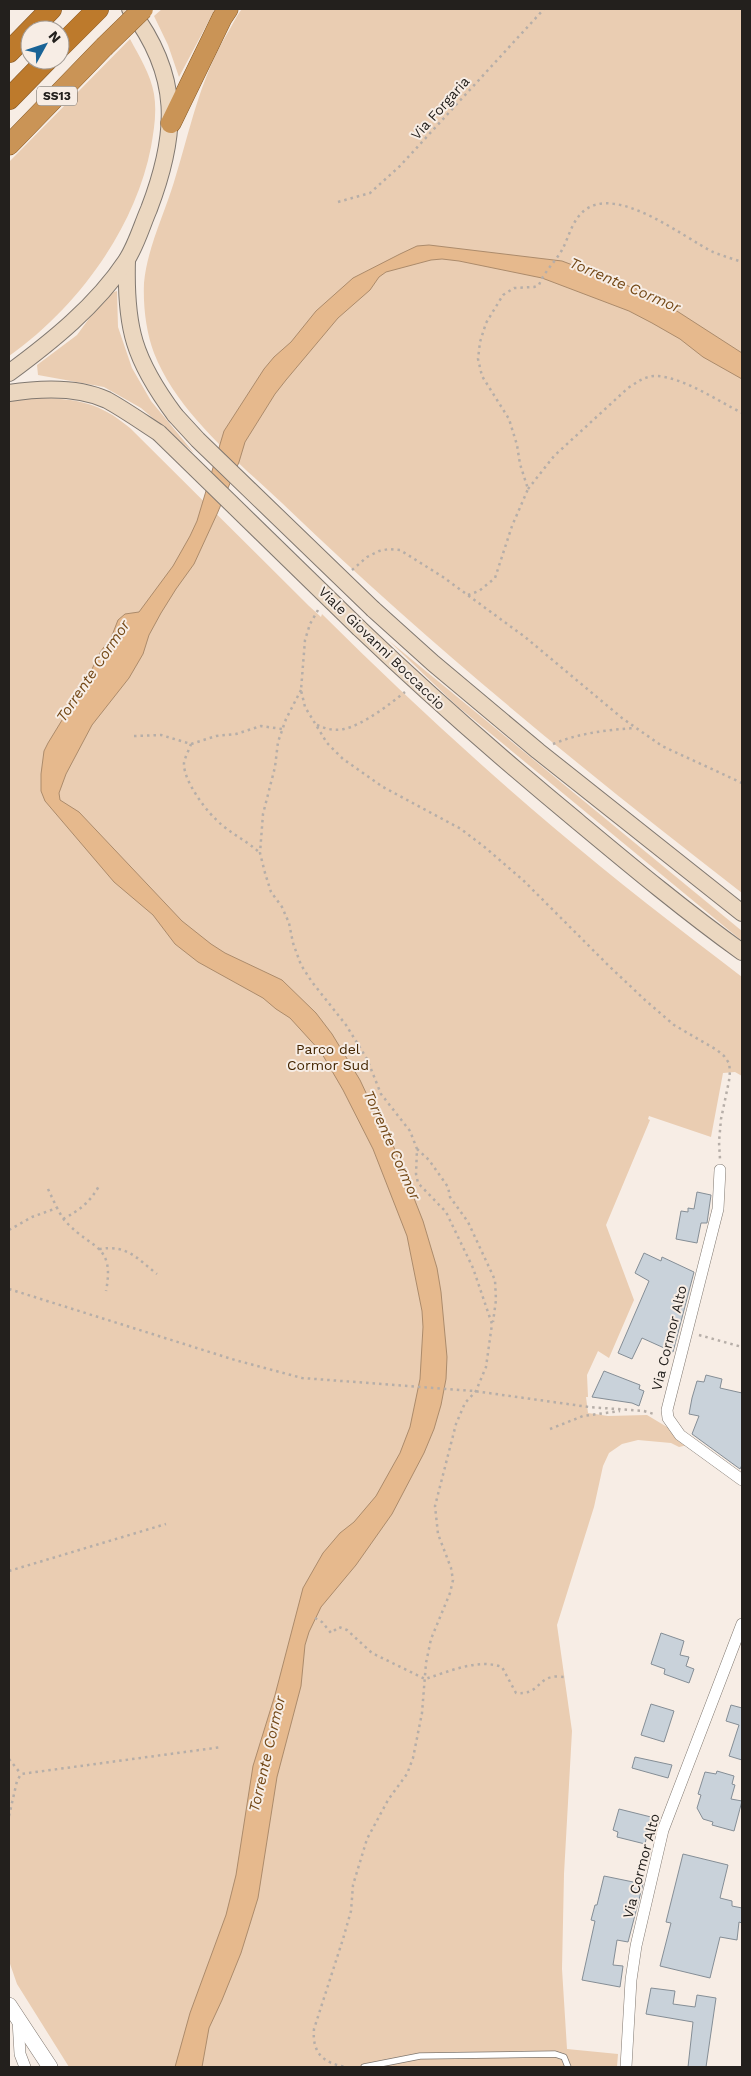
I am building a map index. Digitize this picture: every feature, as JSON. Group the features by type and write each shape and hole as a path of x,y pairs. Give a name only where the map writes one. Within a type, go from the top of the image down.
{"highway":[{"path":"9,52 51,9"},
{"path":"70,37 98,9"},
{"name":"SS13","path":"9,145 143,9"},
{"path":"171,123 228,9"},
{"path":"9,99 37,70"}],"main road":[{"path":"9,374 72,322 102,291 127,260 156,189 171,123 169,93 157,51 145,28 130,9"},
{"name":"Viale Giovanni Boccaccio","path":"127,260 126,286 129,323 134,343 158,392 175,416 373,609 433,663 538,751 742,913"},
{"name":"Viale Giovanni Boccaccio","path":"9,393 41,388 79,392 105,399 159,433 359,628 520,774 607,846 742,952"}],"street":[{"name":"Via Cormor Alto","path":"668,1418 668,1402 718,1209 720,1170"},
{"path":"668,1418 680,1435 742,1480"},
{"name":"Via Cormor Alto","path":"626,2067 631,1980 635,1954 663,1830 742,1624"},
{"path":"9,2005 50,2067"},
{"path":"18,2020 20,2054 25,2067"}],"lane":[{"path":"364,2067 420,2056 556,2054 564,2057 568,2067"}],"path":[{"name":"Via Forgaria","path":"338,202 370,193 400,166 544,9"},
{"path":"528,489 514,431 509,419 482,376 478,359 486,323 503,295 514,288 539,285 563,248 572,226 580,214 603,203 613,204 645,214 665,223 713,252 742,262"},
{"path":"468,595 479,591 495,578 512,526 528,489 554,456 628,388 642,379 656,376 681,382 742,413"},
{"path":"380,551 389,549 400,550 443,577 525,637 635,728 662,746 742,783"},
{"path":"318,611 310,624 305,640 301,690 305,707 327,743 343,760 383,787 460,829 487,850 524,881 608,966 645,1000 674,1025 724,1056 729,1063 730,1081 720,1119 718,1142 720,1170"},
{"path":"315,724 329,730 344,729 385,706 417,682"},
{"path":"301,690 282,729 278,742 275,767 264,814 260,853 272,892 282,906 289,923 293,943 301,965 358,1044 367,1059 381,1094 391,1110 410,1131 417,1149 416,1174 418,1183 446,1212 456,1230 473,1268 492,1324"},
{"path":"134,736 161,735 191,744 216,736 236,734 261,726 282,729"},
{"path":"538,751 568,738 608,730 635,728"},
{"path":"191,744 184,762 186,776 196,794 209,812 222,825 249,842 260,853"},
{"path":"346,2067 331,2063 316,2051 313,2042 314,2029 351,1911 353,1885 367,1839 388,1800 407,1774 413,1758 422,1713 425,1679 432,1639 450,1593 452,1580 451,1568 438,1534 435,1506 450,1454 456,1424 465,1402 475,1391 486,1367 496,1300 495,1280 468,1222 450,1196 448,1187 429,1160 417,1149"},
{"path":"63,1219 80,1210 92,1199 99,1186"},
{"path":"48,1189 63,1219 73,1229 91,1241 104,1255 109,1279 106,1291"},
{"path":"9,1230 32,1216 57,1208"},
{"path":"99,1249 115,1247 126,1251 157,1274"},
{"path":"9,1289 236,1360 302,1378 475,1391 589,1407 644,1411 668,1418"},
{"path":"686,1332 742,1347"},
{"path":"550,1429 583,1416 626,1410"},
{"path":"9,1571 166,1524"},
{"path":"315,1618 322,1622 331,1633 339,1627 347,1630 372,1653 425,1679 458,1669 494,1664 502,1667 516,1693 522,1694 531,1692 552,1677 564,1677"},
{"path":"21,1774 222,1747"},
{"path":"9,1759 21,1774"},
{"path":"9,1816 17,1781 21,1774"}],"green space":[{"path":"162,9 215,9 179,77 168,45 154,16"},
{"path":"242,9 742,9 742,893 623,800 393,606 209,434 192,415 164,375 151,345 147,328 144,301 146,270 152,245 174,182 202,88 217,52"},
{"path":"130,39 147,73 155,101 151,147 143,178 132,207 117,237 100,264 80,290 58,315 9,356 9,162"},
{"path":"117,291 118,327 132,368 151,401 194,453 141,408 104,387 38,375 37,365 77,335 107,294"},
{"name":"Parco del Cormor Sud","path":"22,398 65,399 87,403 110,414 130,428 309,606 321,617 322,614 464,749 599,865 742,977 742,1076 735,1072 723,1073 711,1137 649,1116 648,1119 650,1120 606,1225 634,1300 609,1358 598,1351 587,1375 588,1397 586,1397 588,1413 608,1416 647,1415 667,1427 688,1445 679,1447 671,1443 638,1440 622,1444 609,1453 603,1466 594,1507 557,1625 572,1731 564,1874 562,1969 567,2049 618,2054 617,2067 69,2067 17,1984 9,1961 9,400"},
{"path":"388,640 742,931 742,941 456,705"}],"water":[{"name":"Torrente Cormor","path":"429,245 562,261 652,295 742,353 742,379 703,357 680,339 629,311 542,278 442,259 431,260 386,272 379,277 370,290 338,318 275,394 245,442 239,462 194,564 161,613 149,635 143,654 129,678 92,725 66,774 59,793 60,800 79,812 182,921 225,953 282,980 316,1013 332,1034 360,1080 382,1127 391,1140 423,1221 437,1268 447,1357 446,1379 441,1405 424,1453 392,1514 356,1565 321,1607 309,1632 305,1645 301,1686 277,1777 258,1898 241,1953 209,2028 202,2067 175,2067 190,2013 226,1915 236,1875 253,1766 275,1695 303,1588 323,1553 340,1533 354,1522 376,1496 400,1453 410,1427 420,1379 422,1311 407,1236 373,1149 321,1052 290,1018 263,998 198,962 175,944 153,915 114,882 45,801 41,791 44,751 86,681 101,651 111,638 118,620 125,614 139,612 173,566 197,521 224,431 264,369 291,342 316,311 353,278 417,246"}],"building":[{"path":"697,1192 711,1195 707,1223 701,1223 697,1243 676,1239 681,1211 688,1212 688,1208 694,1209"},
{"path":"644,1253 661,1261 662,1257 694,1272 673,1352 642,1338 632,1359 618,1353 649,1281 635,1273"},
{"path":"604,1371 640,1385 639,1389 644,1391 639,1406 632,1403 592,1397"},
{"path":"706,1375 722,1379 720,1388 742,1393 742,1465 740,1469 692,1434 699,1416 689,1414 692,1398 697,1381 704,1382"},
{"path":"661,1633 684,1641 680,1655 689,1657 686,1666 694,1669 689,1683 664,1674 665,1669 651,1664"},
{"path":"651,1704 674,1711 664,1742 641,1735"},
{"path":"731,1705 742,1708 742,1760 729,1756 739,1725 726,1721"},
{"path":"635,1757 672,1765 668,1778 632,1768"},
{"path":"717,1771 734,1776 732,1784 735,1785 731,1799 742,1801 734,1831 712,1825 713,1822 703,1819 697,1808 701,1795 698,1794 705,1772 716,1774"},
{"path":"619,1809 651,1817 645,1844 617,1837 618,1832 613,1830"},
{"path":"683,1854 728,1865 720,1898 732,1901 732,1906 742,1908 742,1923 739,1922 737,1940 720,1937 710,1978 660,1966 671,1923 666,1922"},
{"path":"604,1876 643,1884 628,1942 617,1940 613,1965 623,1966 620,1987 582,1980 595,1921 591,1920 595,1905 597,1905"},
{"path":"651,1988 675,1991 673,2004 695,2007 697,1995 716,1998 706,2067 688,2067 693,2022 646,2014"}]}
